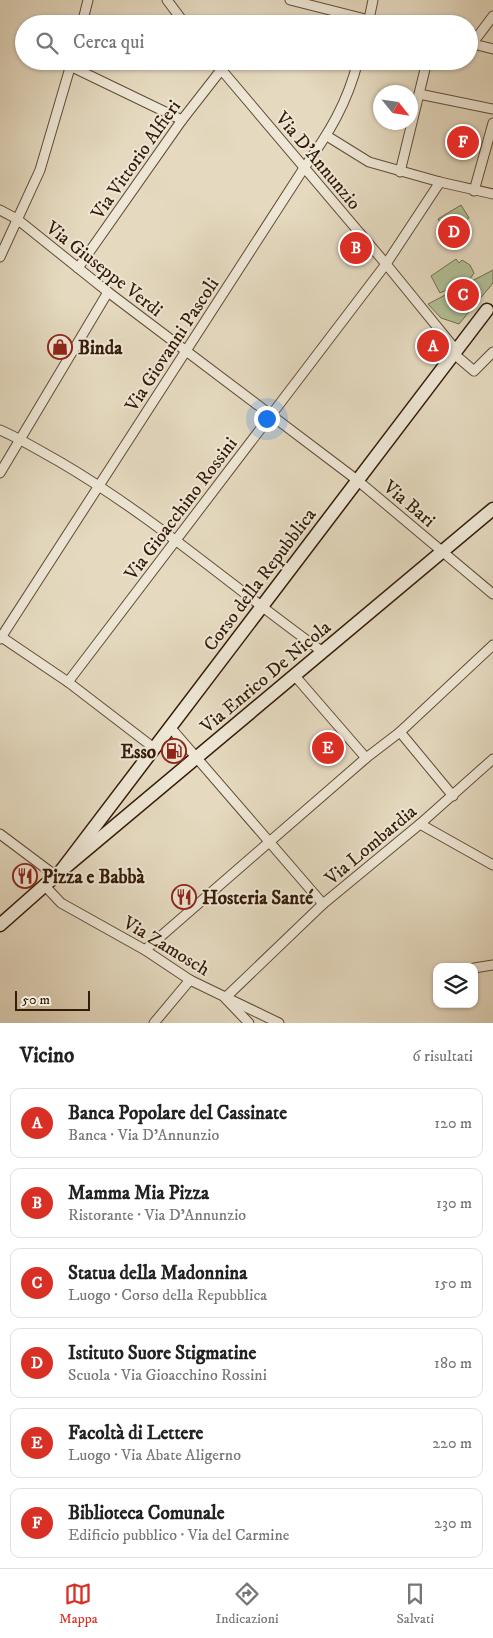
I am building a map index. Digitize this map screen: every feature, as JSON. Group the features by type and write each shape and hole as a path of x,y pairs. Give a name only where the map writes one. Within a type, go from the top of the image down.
{"main road":[{"name":"Corso della Repubblica","path":"59,873 454,351 490,310"},
{"path":"490,310 487,315 493,322"},
{"name":"Via Enrico De Nicola","path":"59,873 493,510"},
{"path":"100,819 112,830"},
{"path":"0,925 59,873"}],"street":[{"path":"84,15 88,0"},
{"path":"167,0 178,15"},
{"path":"290,0 343,15"},
{"path":"370,15 373,0"},
{"path":"478,34 493,16"},
{"path":"478,45 493,49"},
{"path":"0,257 40,170 69,70"},
{"path":"83,70 182,120"},
{"name":"Via Vittorio Alfieri","path":"78,268 182,120 221,70"},
{"name":"Via D'Annunzio","path":"221,70 386,264 454,351 474,371 493,352"},
{"name":"Via Giovanni Pascoli","path":"0,638 304,168 327,136 352,82 355,70"},
{"path":"400,172 425,70"},
{"path":"419,94 493,110"},
{"path":"474,191 493,123"},
{"path":"327,136 369,162 400,172 493,194"},
{"name":"Via Gioacchino Rossini","path":"68,682 386,264 440,182"},
{"name":"Via Giuseppe Verdi","path":"0,210 17,219 186,352 357,480"},
{"path":"0,473 108,292"},
{"path":"0,430 20,439 100,485 176,540 261,607 323,652"},
{"name":"Via Bari","path":"357,480 493,594"},
{"path":"0,638 68,682 154,748"},
{"path":"145,950 366,758 400,732 493,645"},
{"path":"295,676 366,758"},
{"path":"170,727 322,904"},
{"path":"400,732 453,796"},
{"name":"Via Lombardia","path":"226,998 322,904 420,824 493,759"},
{"path":"479,772 493,770"},
{"path":"420,824 493,865"},
{"path":"0,834 59,873"},
{"name":"Via Zamosch","path":"45,886 61,903 145,950 190,980 279,1023"},
{"path":"478,967 493,965"},
{"path":"154,1023 190,980"},
{"path":"226,998 249,1023"}],"green space":[{"path":"461,205 469,218 446,232 438,219"},
{"path":"456,259 459,263 462,260 470,265 474,273 470,279 440,293 431,276"},
{"path":"493,270 493,283 459,324 441,318 428,304"}],"place":[{"name":"Biblioteca Comunale","path":"463,142"},
{"name":"Istituto Suore Stigmatine","path":"454,232"},
{"name":"Mamma Mia Pizza","path":"356,248"},
{"name":"Statua della Madonnina","path":"463,295"},
{"name":"Banca Popolare del Cassinate","path":"433,346"},
{"name":"Binda","path":"60,347"},
{"name":"Facoltà di Lettere","path":"328,748"},
{"name":"Esso","path":"174,751"},
{"name":"Pizza e Babbà","path":"25,876"},
{"name":"Hosteria Santé","path":"184,897"}]}
